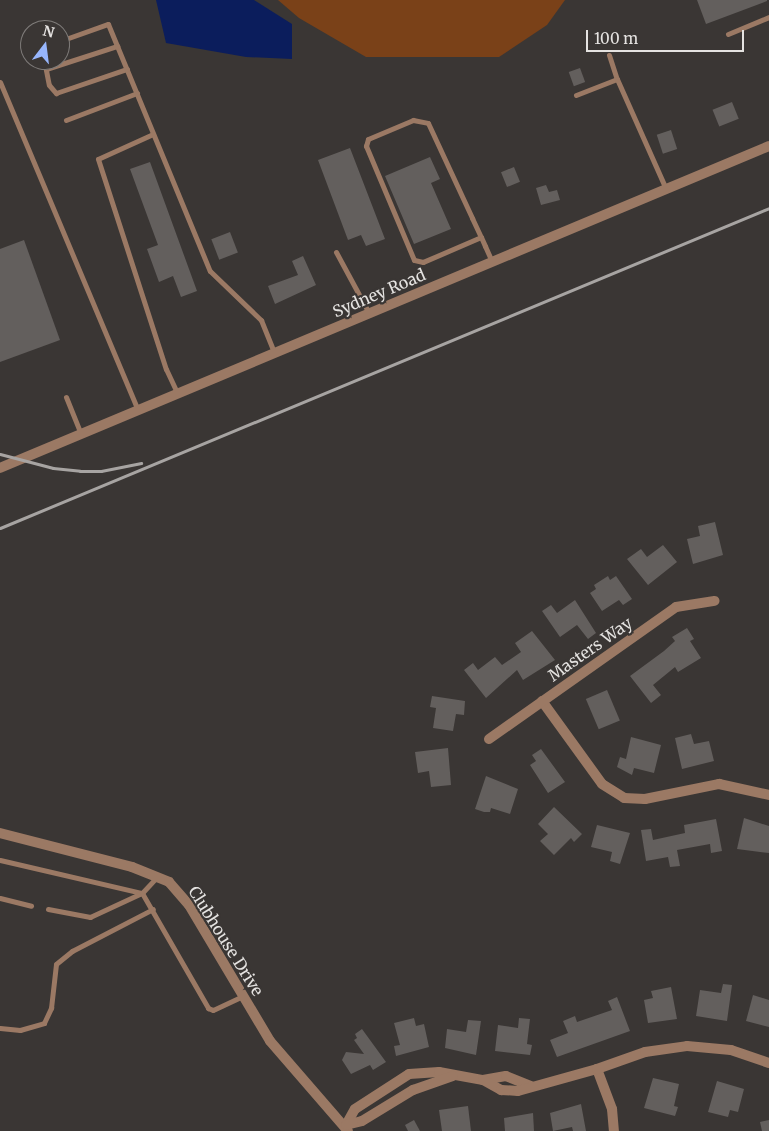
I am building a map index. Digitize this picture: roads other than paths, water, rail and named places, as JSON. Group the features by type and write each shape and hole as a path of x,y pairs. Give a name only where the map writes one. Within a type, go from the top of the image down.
{"street":[{"name":"Sydney Road","path":"0,468 769,146"},
{"name":"Masters Way","path":"489,739 676,606 715,601"},
{"path":"542,701 602,784 624,798 645,799 719,784 769,795"},
{"name":"Clubhouse Drive","path":"0,833 132,867 169,882 189,905 270,1041 347,1128"},
{"path":"347,1128 355,1109 409,1074 439,1072 483,1080 506,1076 531,1086 598,1069 645,1052 687,1046 731,1050 769,1063"},
{"path":"598,1069 612,1109 614,1131"},
{"path":"347,1128 413,1090 453,1076"}],"lane":[{"path":"728,34 769,17"},
{"path":"70,37 108,24 210,271 261,320 274,353"},
{"path":"70,62 117,46"},
{"path":"609,55 666,189"},
{"path":"46,70 49,85 56,93 127,69"},
{"path":"576,94 618,79"},
{"path":"0,82 138,410"},
{"path":"66,120 137,93"},
{"path":"481,237 423,262 414,260 366,146 368,138 413,120 428,123 481,237 492,262"},
{"path":"153,134 98,159 166,369 177,394"},
{"path":"336,252 369,313"},
{"path":"66,397 81,434"},
{"path":"0,860 142,893 208,1008 213,1010 243,996"},
{"path":"48,909 90,917 142,893 157,877"},
{"path":"0,898 31,906"},
{"path":"0,1028 20,1030 44,1023 51,1008 56,964 72,951 152,909"}],"railway":[{"path":"0,528 769,208"},
{"path":"0,454 53,468 80,471 101,471 141,463"}]}
